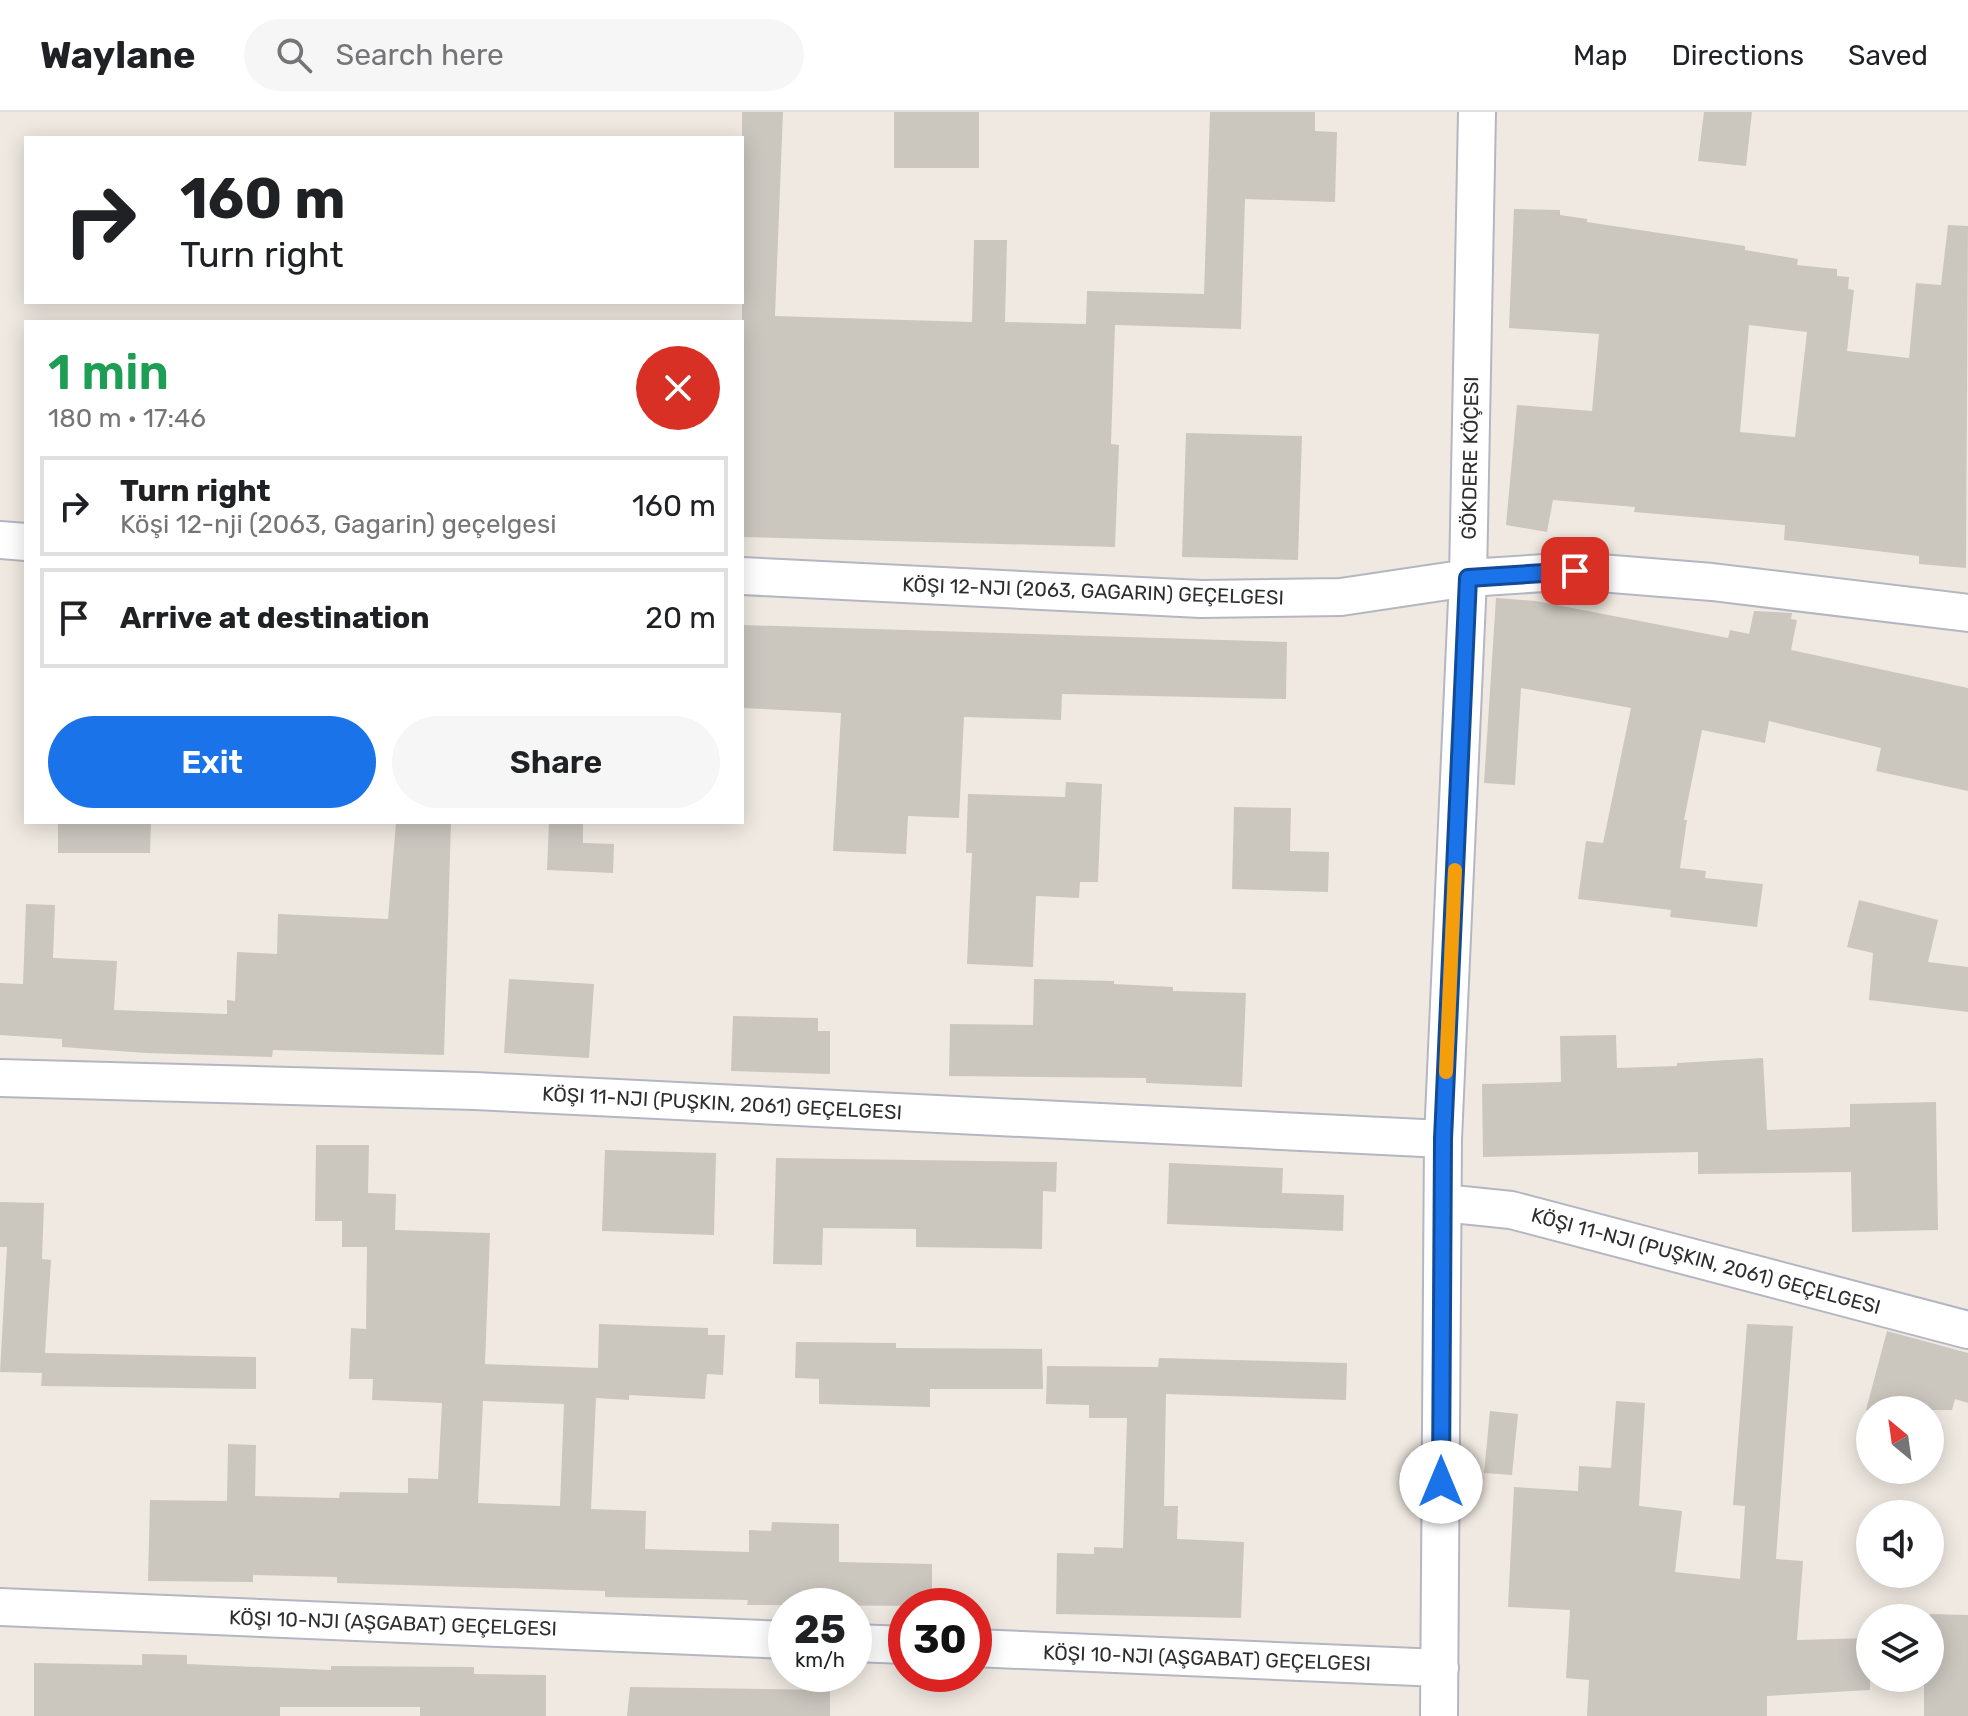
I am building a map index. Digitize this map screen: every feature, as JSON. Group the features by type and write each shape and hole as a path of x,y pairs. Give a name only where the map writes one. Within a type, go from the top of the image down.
{"street":[{"name":"GÖKDERE KÖÇESI","path":"1439,1716 1443,1139 1468,578 1477,112"},
{"path":"0,540 24,542"},
{"name":"KÖŞI 12-NJI (2063, GAGARIN) GEÇELGESI","path":"744,576 1201,599 1341,597 1468,578 1590,572 1727,583 1968,613"},
{"name":"KÖŞI 11-NJI (PUŞKIN, 2061) GEÇELGESI","path":"0,1078 475,1091 1443,1139"},
{"name":"KÖŞI 11-NJI (PUŞKIN, 2061) GEÇELGESI","path":"1443,1203 1511,1210 1968,1330"},
{"name":"KÖŞI 10-NJI (AŞGABAT) GEÇELGESI","path":"0,1607 768,1639"},
{"name":"KÖŞI 10-NJI (AŞGABAT) GEÇELGESI","path":"992,1649 1440,1668"}],"building":[{"path":"742,112 783,112 775,316 972,322 974,240 1007,240 1005,322 1086,324 1087,291 1204,294 1210,112 1315,112 1315,131 1337,132 1335,202 1245,199 1241,329 1115,325 1111,444 1119,445 1115,547 744,537"},
{"path":"894,112 979,112 979,168 894,168"},
{"path":"1704,112 1752,112 1746,166 1698,161"},
{"path":"1514,209 1560,210 1560,215 1587,219 1587,222 1745,246 1745,250 1798,259 1797,265 1837,269 1837,276 1849,277 1848,289 1854,290 1847,351 1909,358 1916,283 1941,285 1948,225 1968,226 1966,568 1919,564 1919,556 1784,540 1785,525 1634,512 1635,507 1553,500 1547,532 1506,525 1517,405 1592,411 1599,334 1509,328","holes":["1749,325 1807,332 1795,437 1740,432"]},
{"path":"1186,433 1302,436 1298,560 1182,557"},
{"path":"1496,598 1536,601 1728,638 1730,630 1749,634 1754,611 1792,613 1791,619 1797,620 1791,650 1968,688 1968,791 1876,771 1881,748 1769,721 1765,743 1702,730 1684,820 1687,820 1680,868 1706,871 1705,878 1763,884 1757,927 1670,917 1671,910 1578,899 1586,841 1603,843 1631,708 1521,688 1515,785 1484,783"},
{"path":"744,625 1287,642 1286,699 1062,694 1061,720 964,717 959,818 908,816 906,854 833,851 841,713 744,708"},
{"path":"1066,782 1102,784 1098,882 1080,882 1079,898 1036,896 1033,967 967,964 972,853 966,853 968,794 1065,797"},
{"path":"1234,807 1291,808 1290,851 1329,852 1328,892 1232,889"},
{"path":"58,824 151,824 150,853 58,853"},
{"path":"396,824 451,824 444,1055 273,1050 272,1057 146,1053 62,1047 62,1039 0,1035 0,983 23,984 26,904 55,905 53,958 117,961 114,1010 227,1014 227,1000 235,1001 237,952 277,954 278,914 388,919"},
{"path":"549,824 583,824 583,843 614,844 613,873 547,870"},
{"path":"1859,900 1938,920 1928,962 1968,967 1968,1012 1869,1000 1873,953 1847,947"},
{"path":"509,979 594,984 589,1058 504,1053"},
{"path":"1034,979 1114,981 1114,984 1173,987 1173,991 1246,993 1242,1087 1146,1083 1146,1078 949,1076 950,1024 1033,1025"},
{"path":"733,1016 818,1018 818,1031 830,1031 830,1074 731,1071"},
{"path":"1616,1035 1617,1068 1763,1058 1767,1130 1850,1127 1850,1104 1936,1102 1938,1230 1852,1232 1851,1172 1698,1174 1698,1152 1483,1157 1482,1084 1561,1082 1560,1036"},
{"path":"316,1145 369,1145 368,1193 396,1194 395,1230 490,1233 485,1364 598,1368 599,1324 708,1328 708,1335 725,1335 723,1375 707,1374 705,1399 629,1395 629,1400 596,1398 591,1509 646,1511 645,1549 749,1552 749,1530 771,1531 772,1522 839,1524 839,1562 932,1564 932,1588 888,1588 888,1606 872,1606 872,1588 768,1588 768,1605 747,1605 748,1600 605,1597 605,1591 337,1583 337,1577 253,1575 253,1582 148,1581 150,1500 227,1501 228,1444 256,1445 255,1496 339,1498 340,1492 408,1493 408,1478 438,1479 442,1403 372,1400 373,1379 349,1379 351,1328 366,1329 367,1247 342,1247 342,1221 315,1221","holes":["483,1401 564,1404 560,1506 478,1503"]},
{"path":"605,1150 716,1153 714,1235 602,1231"},
{"path":"776,1158 1057,1162 1056,1192 1043,1191 1042,1249 916,1247 916,1229 823,1228 822,1265 773,1264"},
{"path":"1169,1163 1283,1168 1282,1193 1344,1195 1343,1231 1167,1224"},
{"path":"0,1202 44,1203 42,1259 51,1260 45,1353 256,1357 256,1389 41,1386 42,1373 0,1372 7,1247 0,1247"},
{"path":"1747,1324 1793,1326 1776,1559 1803,1561 1797,1640 1856,1638 1856,1691 1767,1696 1767,1716 1587,1716 1589,1680 1566,1678 1570,1610 1508,1607 1514,1487 1578,1491 1579,1466 1611,1468 1616,1401 1645,1403 1639,1506 1682,1511 1675,1572 1740,1579 1745,1506 1733,1505"},
{"path":"1887,1331 1968,1353 1968,1403 1955,1399 1952,1410 1944,1410 1944,1396 1870,1396"},
{"path":"796,1342 896,1343 896,1348 1042,1349 1043,1389 930,1389 930,1407 819,1404 819,1379 795,1378"},
{"path":"1159,1358 1347,1363 1346,1400 1166,1394 1164,1506 1178,1506 1177,1539 1244,1542 1241,1618 1056,1614 1057,1553 1094,1554 1094,1547 1123,1548 1127,1418 1089,1418 1089,1405 1046,1404 1047,1366 1158,1367"},
{"path":"1490,1411 1518,1414 1512,1475 1484,1473"},
{"path":"1944,1614 1968,1615 1968,1716 1924,1716 1924,1692 1944,1692"},
{"path":"142,1654 187,1655 187,1664 331,1670 331,1666 474,1667 474,1674 546,1675 546,1716 420,1716 420,1707 280,1707 280,1716 34,1716 34,1663 142,1665"},
{"path":"630,1687 830,1692 830,1716 627,1716"}],"slow traffic":[{"path":"1446,1072 1455,870"}],"route":[{"path":"1441,1482 1443,1139 1468,578 1575,571"}]}
